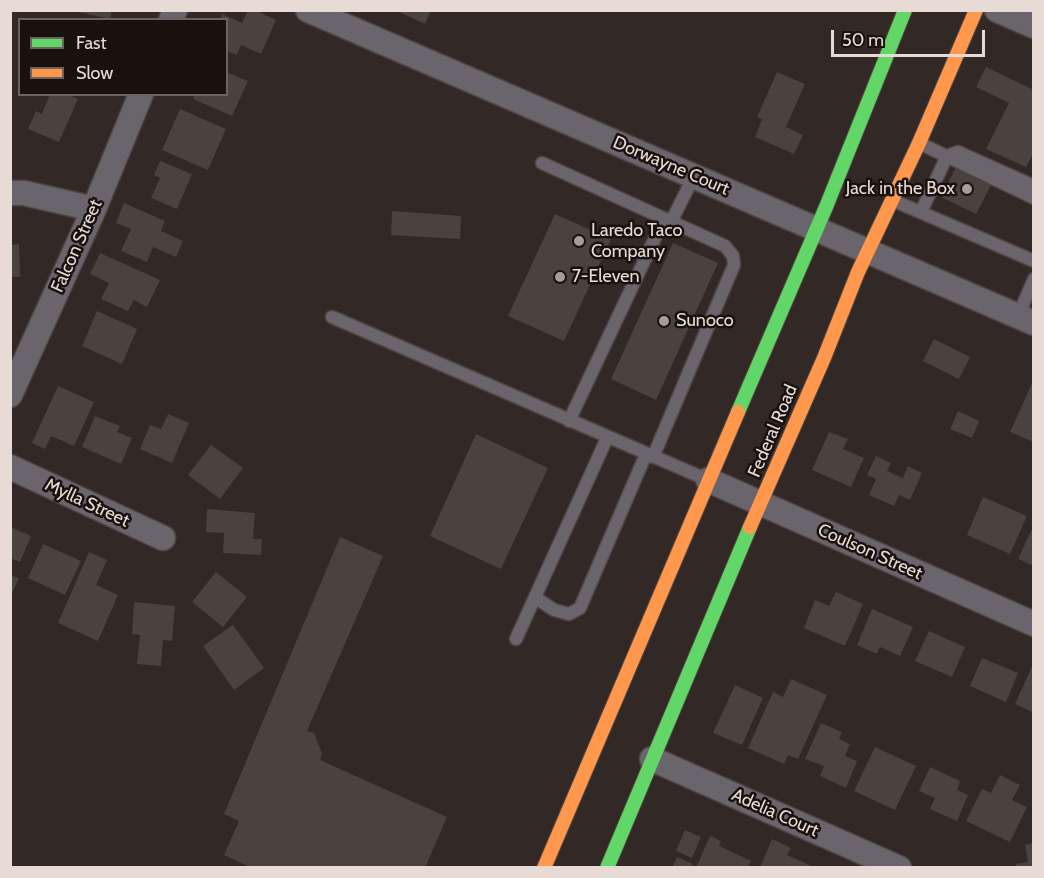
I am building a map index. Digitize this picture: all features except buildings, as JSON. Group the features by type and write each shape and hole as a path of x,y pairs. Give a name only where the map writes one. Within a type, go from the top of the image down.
{"main road":[{"path":"544,867 817,229 905,10"},
{"name":"Federal Road","path":"607,867 867,250 919,143 976,10"}],"street":[{"name":"Dorwayne Court","path":"308,10 1026,319"},
{"path":"997,10 1034,26"},
{"name":"Falcon Street","path":"10,395 94,209 140,96"},
{"path":"10,193 24,193 94,209"},
{"name":"Mylla Street","path":"10,467 163,538"},
{"name":"Coulson Street","path":"708,480 1034,624"},
{"name":"Adelia Court","path":"652,759 899,867"}],"lane":[{"path":"919,143 947,156 954,162 1034,198"},
{"path":"921,212 947,156 958,152 1034,186"},
{"path":"536,598 554,610 569,614 580,608 734,265 733,256 725,246 542,164"},
{"path":"569,421 668,221 694,176"},
{"path":"891,199 1034,261"},
{"path":"1026,319 1034,279"},
{"path":"332,317 708,480"},
{"path":"516,639 607,438"}],"traffic: fast":[{"path":"738,412 826,207 905,10"},
{"path":"607,868 750,527"}],"traffic: slow":[{"path":"750,527 824,358 858,272 919,143 976,10"},
{"path":"544,868 738,412"}],"place":[{"name":"Jack in the Box","path":"967,189"},
{"name":"Laredo Taco Company","path":"579,241"},
{"name":"7-Eleven","path":"560,277"},
{"name":"Sunoco","path":"664,321"}]}
